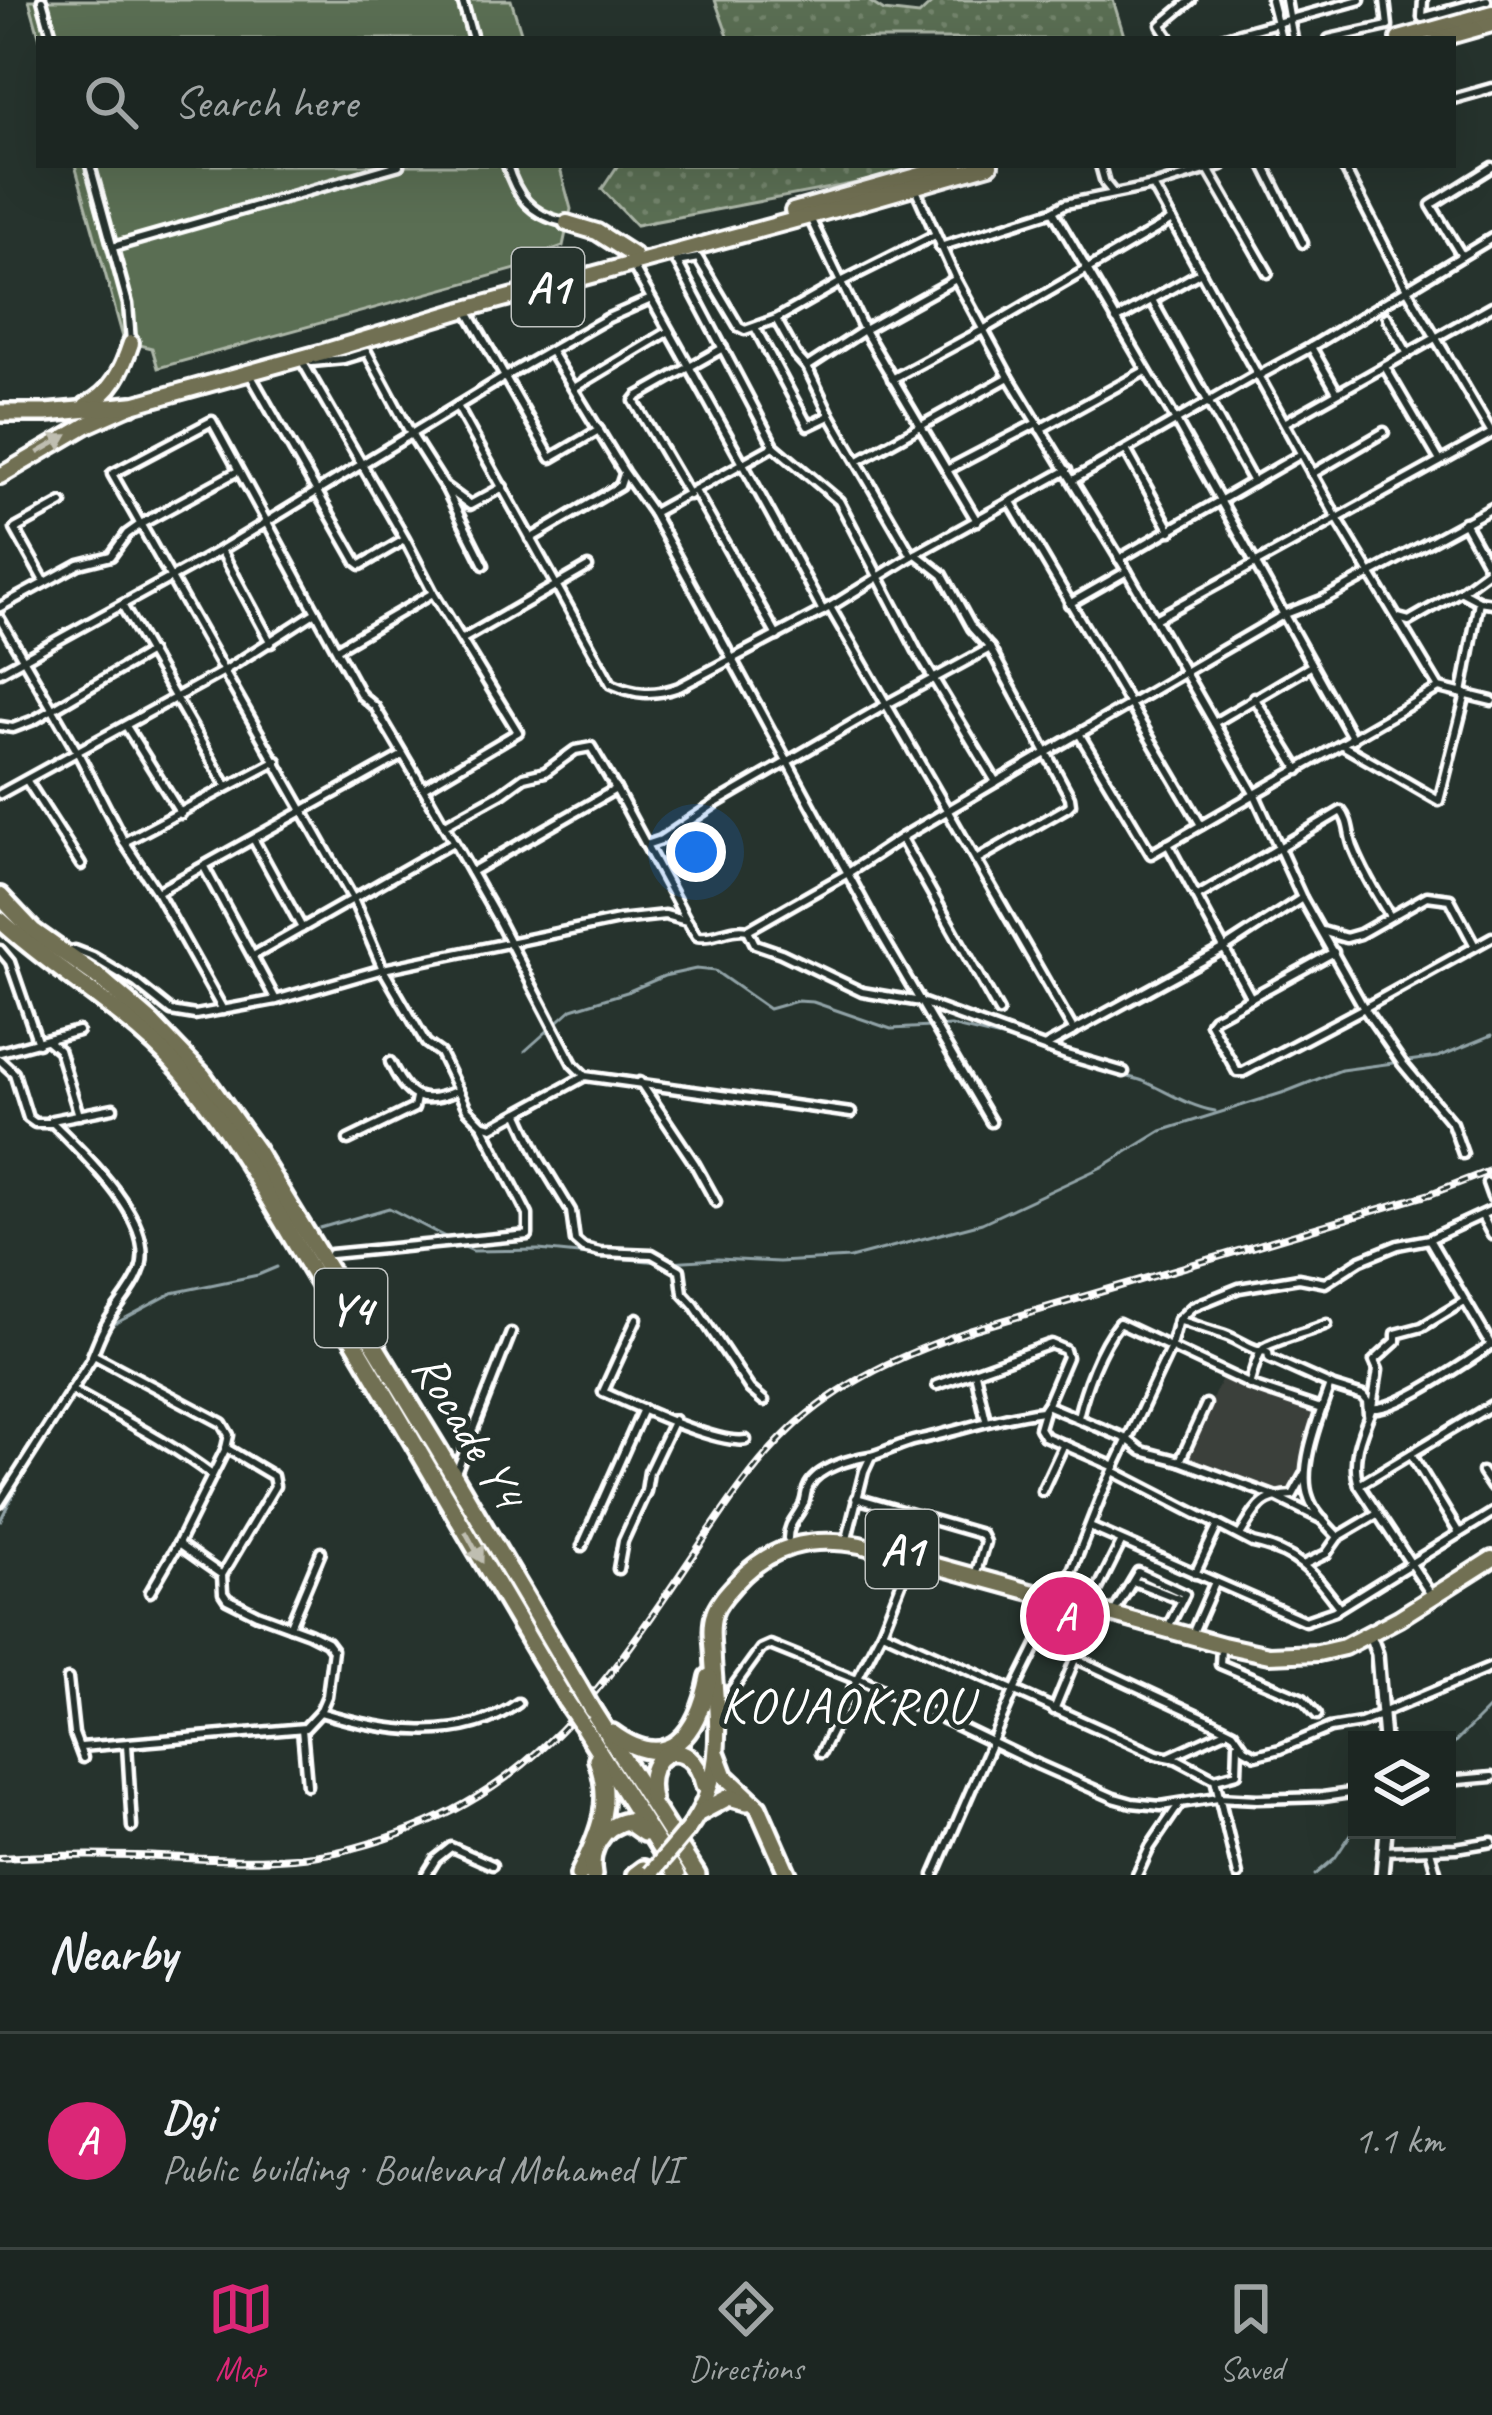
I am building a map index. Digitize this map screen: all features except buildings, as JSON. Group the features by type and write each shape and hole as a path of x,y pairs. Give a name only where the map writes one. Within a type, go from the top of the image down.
{"highway":[{"path":"0,411 46,413 139,400"},
{"name":"Rocade Y4","path":"0,896 34,931 152,1023 203,1076 255,1149 578,1686 590,1722 677,1875"},
{"name":"Rocade Y4","path":"0,920 141,1032 193,1084 409,1431 566,1701 590,1722 697,1875"},
{"path":"590,1722 628,1744 668,1748 688,1733 699,1716 710,1677"},
{"path":"579,1875 605,1808 590,1722"},
{"path":"654,1808 650,1778 659,1759 680,1753 688,1756 701,1770 704,1785"},
{"path":"717,1755 725,1777 758,1807 786,1875"},
{"path":"701,1811 729,1797 747,1802 786,1875"},
{"path":"593,1875 590,1868 599,1839 618,1822 627,1821 656,1842"}],"main road":[{"path":"1404,36 1422,25 1492,13"},
{"path":"1450,36 1492,24"},
{"name":"A1","path":"0,476 87,424 139,400 946,168"},
{"name":"A1","path":"139,400 301,360 632,259 674,258 978,168"},
{"path":"568,223 597,232 632,259"},
{"path":"86,405 108,391 130,343"},
{"path":"0,411 139,400"},
{"name":"A1","path":"685,1825 709,1765 707,1625 714,1598 754,1555 788,1538 822,1533 977,1569 1222,1645 1259,1654 1292,1655 1332,1651 1370,1635 1492,1559"},
{"name":"A1","path":"644,1872 701,1811 710,1791 717,1755 714,1612 748,1571 776,1551 812,1541 847,1539 1062,1596"},
{"name":"A1","path":"1169,1626 1292,1655"}],"street":[{"path":"42,0 52,36"},
{"path":"462,0 472,36"},
{"path":"1168,36 1162,25 1191,0"},
{"path":"1271,0 1281,36"},
{"path":"1286,0 1292,36"},
{"path":"1228,36 1360,0"},
{"path":"1343,36 1388,26 1385,0"},
{"path":"1423,0 1422,25 1487,0"},
{"path":"1456,98 1492,88"},
{"path":"1462,256 1431,205 1492,167"},
{"path":"91,168 131,317 130,343"},
{"path":"112,247 388,168"},
{"path":"508,168 525,203 538,214 568,223"},
{"path":"1101,168 1113,193"},
{"path":"940,248 1053,212 1064,204 1153,186 1212,168"},
{"path":"1266,168 1303,243"},
{"path":"1155,619 1492,433 1407,289 1345,168"},
{"path":"1208,169 1268,273"},
{"path":"915,186 940,248 983,330 1214,723 1364,1008 1452,1123 1463,1154"},
{"path":"1153,186 1300,454 1439,688"},
{"path":"1053,212 1353,739"},
{"path":"809,216 864,330 977,521"},
{"path":"892,379 1172,220"},
{"path":"935,235 745,331 698,257 674,258 774,446 838,501 917,651 996,782"},
{"path":"1073,480 1492,238"},
{"path":"632,259 688,368 1073,1031"},
{"path":"1116,320 1201,272"},
{"path":"807,367 956,279"},
{"path":"0,672 220,550 503,378 651,298"},
{"path":"1152,300 1253,482"},
{"path":"1286,423 1492,306"},
{"path":"466,309 551,458 599,430"},
{"path":"1387,317 1408,354"},
{"path":"776,319 914,555 943,574 972,628 990,648 1071,804 976,860"},
{"path":"756,328 808,426 830,415"},
{"path":"574,389 669,331"},
{"path":"1310,346 1336,392"},
{"path":"723,348 634,401 777,636"},
{"path":"424,788 518,733 301,360 367,352 484,565"},
{"path":"551,352 652,513 848,873 991,1122"},
{"path":"1385,367 1440,461"},
{"path":"946,470 1145,371"},
{"path":"250,372 359,564 405,539"},
{"path":"858,461 1009,376"},
{"path":"457,406 611,684 632,693 659,694 679,687 827,609 1066,470"},
{"path":"331,1255 528,1235 528,1215 440,1053 425,1043 382,969 353,899 112,474 212,421 361,694 375,707 424,788 573,1064 585,1076"},
{"path":"1312,474 1384,432"},
{"path":"652,513 774,446"},
{"path":"1126,450 1171,531"},
{"path":"1120,559 1300,454"},
{"path":"0,607 79,564 112,556 127,534 141,524 239,470"},
{"path":"530,539 620,485 624,472"},
{"path":"444,486 470,505 503,488"},
{"path":"1011,502 1201,825"},
{"path":"44,581 15,529 62,503"},
{"path":"444,825 524,777 545,772 575,750 591,746 697,936 708,938 736,927 748,930 1184,672 1492,508"},
{"path":"1394,618 1408,621 1491,568 1464,522"},
{"path":"220,550 272,643"},
{"path":"463,639 588,567"},
{"path":"1069,604 1127,572"},
{"path":"1461,591 1492,603"},
{"path":"338,648 433,593"},
{"path":"1342,745 1439,801 1479,601"},
{"path":"122,605 227,787"},
{"path":"0,794 224,671 316,612"},
{"path":"0,619 223,1010"},
{"path":"646,845 990,648"},
{"path":"0,726 13,728 53,709 150,652"},
{"path":"1214,723 1310,666"},
{"path":"1079,735 1151,854 1439,688 1492,701"},
{"path":"1254,697 1299,770"},
{"path":"126,726 181,814"},
{"path":"158,892 403,755"},
{"path":"124,842 277,761"},
{"path":"26,781 81,865"},
{"path":"471,872 616,789"},
{"path":"1198,896 1341,811 1365,875 1390,916"},
{"path":"901,838 999,1012"},
{"path":"254,841 302,928"},
{"path":"253,956 453,841"},
{"path":"1168,844 1251,998"},
{"path":"204,867 276,1000"},
{"path":"1322,931 1346,938 1427,896 1450,898 1475,946"},
{"path":"1044,1047 1225,948 1303,898"},
{"path":"64,952 75,950 112,967 176,1013 195,1016 276,1000 382,969 619,920 665,915 687,921"},
{"path":"748,930 755,944 862,992 921,1002 1124,1072"},
{"path":"1334,952 1214,1018 1210,1023 1238,1072 1492,937"},
{"path":"0,950 10,962 38,1043"},
{"path":"78,1031 0,1056 14,1073 28,1118 35,1123 113,1108"},
{"path":"47,1040 59,1050 79,1115"},
{"path":"390,1062 416,1098 442,1097 458,1090"},
{"path":"482,1124 492,1127 585,1076 851,1113"},
{"path":"640,1082 716,1202"},
{"path":"348,1140 414,1108 416,1098"},
{"path":"519,1114 571,1211 575,1241 600,1252 652,1253 680,1270 683,1292 750,1389 764,1401"},
{"path":"0,1502 140,1271 141,1240 124,1205 94,1165 53,1123 43,1122"},
{"path":"1487,1183 1492,1197"},
{"path":"934,1875 1014,1690 1062,1596 1102,1495 1170,1349 1178,1320 1192,1307 1229,1291 1299,1279 1325,1283 1361,1260 1429,1239 1492,1210"},
{"path":"1482,1216 1492,1235"},
{"path":"1370,1412 1399,1402 1492,1346 1489,1331 1463,1302 1429,1239"},
{"path":"1432,1596 1359,1485 1355,1455 1370,1412 1378,1370 1374,1361 1396,1342 1396,1334 1422,1327 1463,1302"},
{"path":"637,1318 603,1392 713,1436 746,1440"},
{"path":"1178,1320 1226,1335 1260,1353 1268,1352 1269,1358 1365,1397 1370,1412"},
{"path":"1078,1418 1088,1384 1117,1325 1124,1324 1249,1384 1321,1409"},
{"path":"1249,1384 1260,1353 1270,1343 1327,1324"},
{"path":"454,1478 511,1334"},
{"path":"938,1385 1034,1348 1054,1345 1064,1350 1067,1357 1040,1420 1040,1431 1218,1526 1305,1564 1339,1607"},
{"path":"92,1356 98,1354 222,1424 230,1435 150,1592"},
{"path":"975,1372 986,1420"},
{"path":"1240,1535 1264,1499 1293,1495 1306,1473 1330,1385"},
{"path":"71,1390 212,1475"},
{"path":"1180,1461 1206,1404"},
{"path":"1047,1405 1142,1450 1274,1496 1322,1520"},
{"path":"788,1538 789,1526 817,1476 853,1459 986,1420 1042,1412 1047,1405"},
{"path":"1359,1485 1492,1405"},
{"path":"582,1546 644,1409"},
{"path":"617,1569 649,1472 674,1420"},
{"path":"1042,1491 1064,1444"},
{"path":"81,1747 302,1729 320,1712 329,1687 333,1650 327,1642 227,1599 223,1593 222,1576 275,1486 273,1476 226,1448"},
{"path":"1411,1454 1459,1533"},
{"path":"847,1539 871,1456"},
{"path":"1482,1472 1492,1487"},
{"path":"1306,1473 1310,1501 1338,1537"},
{"path":"856,1498 981,1534 985,1542 977,1569"},
{"path":"1090,1527 1305,1622 1339,1607 1492,1513"},
{"path":"1305,1564 1327,1554 1338,1537 1377,1514"},
{"path":"1195,1574 1218,1526"},
{"path":"1054,1710 1121,1543"},
{"path":"178,1544 222,1576"},
{"path":"290,1627 321,1552"},
{"path":"821,1753 882,1631 910,1559"},
{"path":"1114,1611 1138,1572 1185,1594 1169,1626"},
{"path":"1194,1630 1215,1582"},
{"path":"882,1631 1215,1779 1238,1773 1238,1741"},
{"path":"1370,1635 1377,1654 1383,1731"},
{"path":"732,1689 766,1645 775,1646 1114,1798 1149,1806 1218,1797 1348,1793"},
{"path":"1222,1645 1220,1664 1303,1699 1317,1715"},
{"path":"1077,1659 1228,1730 1248,1752 1261,1755 1330,1728 1361,1723 1492,1666"},
{"path":"68,1679 74,1734 83,1758"},
{"path":"320,1712 400,1731 446,1729 493,1718 518,1703"},
{"path":"302,1729 307,1785"},
{"path":"1166,1759 1228,1730"},
{"path":"127,1744 132,1827"},
{"path":"1456,1780 1492,1777"},
{"path":"1215,1779 1238,1875"},
{"path":"1137,1875 1180,1803"},
{"path":"1382,1875 1385,1839"},
{"path":"1383,1851 1492,1842"},
{"path":"426,1875 451,1847 492,1865"},
{"path":"1430,1850 1437,1875"}],"shaded area":[{"path":"1222,1378 1316,1412 1299,1502 1184,1460"}],"green space":[{"path":"29,0 511,0 522,36 39,36"},
{"path":"715,0 867,0 884,11 919,15 935,0 1113,0 1124,36 728,36"},
{"path":"76,168 560,168 571,209 563,246 540,254 541,262 158,368 152,348 124,341"},
{"path":"616,168 935,168 636,225 602,189"}],"waterway":[{"path":"525,1051 572,1009 696,969 715,971 769,1009 813,1002 891,1029 951,1026 1026,1044"},
{"path":"668,1262 850,1258 982,1223 1104,1166 1161,1131 1341,1070 1438,1057 1492,1035"},
{"path":"1053,1047 1078,1056"},
{"path":"1096,1067 1215,1111"},
{"path":"320,1228 389,1208 451,1240"},
{"path":"460,1245 473,1251 539,1250 658,1262"},
{"path":"103,1337 109,1327 172,1293 277,1267"},
{"path":"0,1521 31,1458"},
{"path":"1456,1741 1492,1705"},
{"path":"1315,1875 1348,1838"}],"railway":[{"path":"0,1858 300,1858 354,1848 414,1829 466,1804 551,1739 622,1657 762,1460 810,1413 853,1383 972,1330 1430,1194 1492,1170"}],"place":[{"name":"Dgi","path":"1065,1616"}],"district":[{"name":"KOUAOKROU","path":"847,1704"}]}
